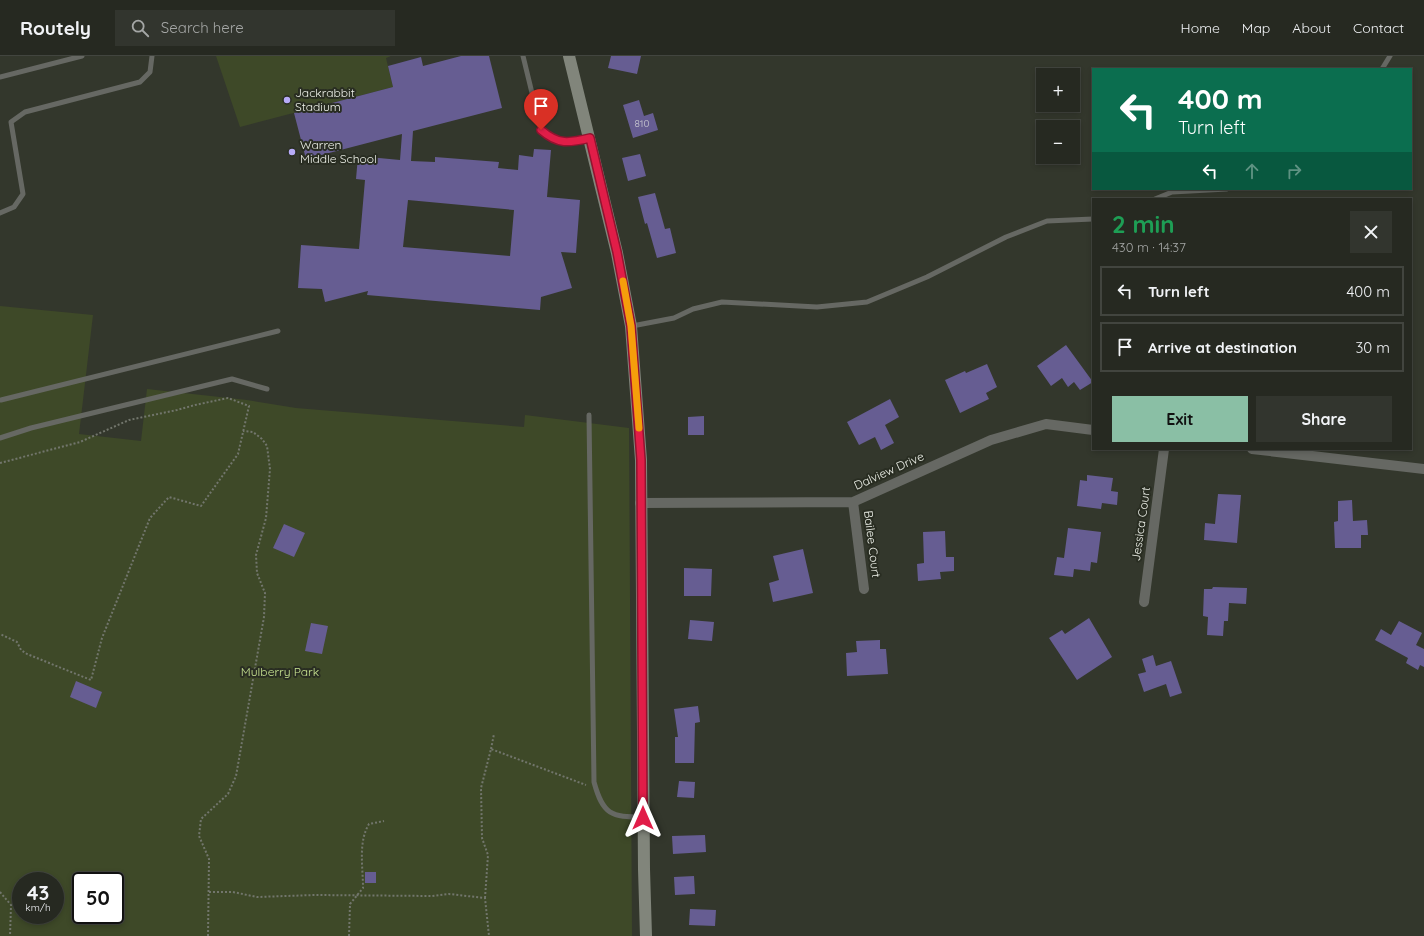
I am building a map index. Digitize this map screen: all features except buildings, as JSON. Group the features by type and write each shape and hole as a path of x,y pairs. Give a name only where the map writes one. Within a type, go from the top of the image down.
{"main road":[{"path":"569,56 617,252 631,326 641,460 640,503 643,818 646,936"}],"street":[{"name":"Dalview Drive","path":"640,503 853,502 991,440 1046,424 1092,430"},
{"name":"Jessica Court","path":"1144,602 1164,450"},
{"path":"1261,450 1424,469"},
{"name":"Bailee Court","path":"853,502 864,589"}],"lane":[{"path":"0,77 82,56"},
{"path":"0,213 14,207 23,194 11,122 25,112 140,82 150,72 152,56"},
{"path":"523,56 541,130 548,136 560,141 571,142 590,138"},
{"path":"1383,68 1390,56"},
{"path":"1157,198 1172,192 1209,190"},
{"path":"631,326 674,318 693,309 722,302 817,307 867,302 927,277 1006,237 1047,222 1092,219"},
{"path":"0,399 278,331"},
{"path":"0,438 30,428 232,379 267,389"},
{"path":"589,415 594,782 598,798 611,814 620,817 643,818"}],"path":[{"path":"0,463 80,442 129,420 228,398 249,406 238,454 200,506 197,507 169,497 150,518 102,638 91,680 27,654 21,650 17,642 0,634"},
{"path":"208,936 209,860 199,836 201,819 228,794 236,776 264,617 265,594 257,572 256,555 266,518 270,469 267,446 262,439 253,432 243,431"},
{"path":"489,936 485,898 488,855 482,838 481,788 494,734"},
{"path":"491,749 596,788"},
{"path":"349,936 350,904 363,888 363,843 366,830 369,824 384,821"},
{"path":"0,892 11,905 10,936"},
{"path":"209,892 233,892 257,897 315,895 432,896 442,893 485,898"}],"green space":[{"name":"Jackrabbit Stadium","path":"216,56 391,56 386,58 393,87 240,127"},
{"name":"Mulberry Park","path":"0,306 93,315 79,434 141,441 147,389 247,400 296,408 524,427 525,415 629,428 632,936 0,936"}],"slow traffic":[{"path":"623,281 631,326 639,428"}],"place":[{"name":"Jackrabbit Stadium","path":"287,100"},
{"name":"Warren Middle School","path":"292,152"}],"route":[{"path":"541,130 548,136 560,141 571,142 590,138 617,252 629,312 641,460 640,503 643,818"}]}
